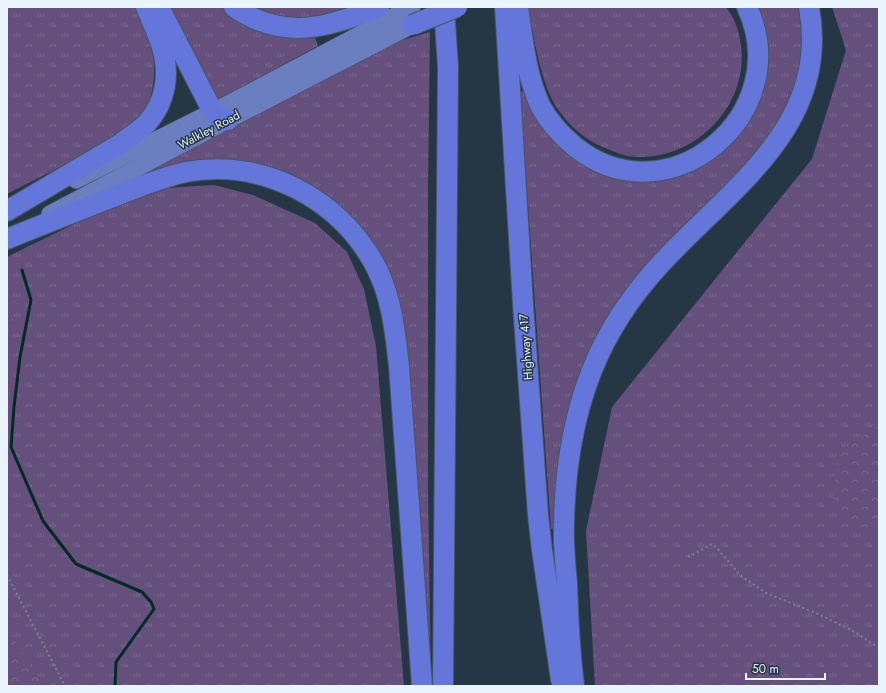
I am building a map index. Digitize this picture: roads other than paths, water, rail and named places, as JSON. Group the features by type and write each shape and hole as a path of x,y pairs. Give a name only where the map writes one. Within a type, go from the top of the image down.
{"highway":[{"path":"7,210 120,144 147,123 154,113 164,93 167,70 162,46 146,7"},
{"path":"160,7 220,116"},
{"path":"234,7 256,20 272,25 299,29 328,25 379,7"},
{"path":"435,7 448,124"},
{"path":"443,686 448,124 448,67 444,7"},
{"path":"411,13 458,7"},
{"name":"Highway 417","path":"505,7 537,508 562,686"},
{"path":"518,7 531,78 542,107 550,120 570,142 582,152 596,160 613,166 642,171 674,167 689,162 716,144 738,120 751,96 757,70 757,42 754,26 746,7"},
{"path":"574,686 568,618 563,525 570,444 587,384 598,356 612,330 643,284 672,251 758,166 779,140 799,102 807,76 810,61 812,31 809,7"},
{"path":"7,237 154,181 186,172 220,170 239,171 260,175 295,187 318,201 352,230 376,267 388,297 395,327 422,686"}],"main road":[{"name":"Walkley Road","path":"7,237 220,116 411,13"},
{"name":"Walkley Road","path":"7,217 102,167 220,116"}],"waterway":[{"path":"22,270 31,300 20,357 11,447 43,521 76,564 142,592 151,602 154,609 116,662 115,686"}]}
